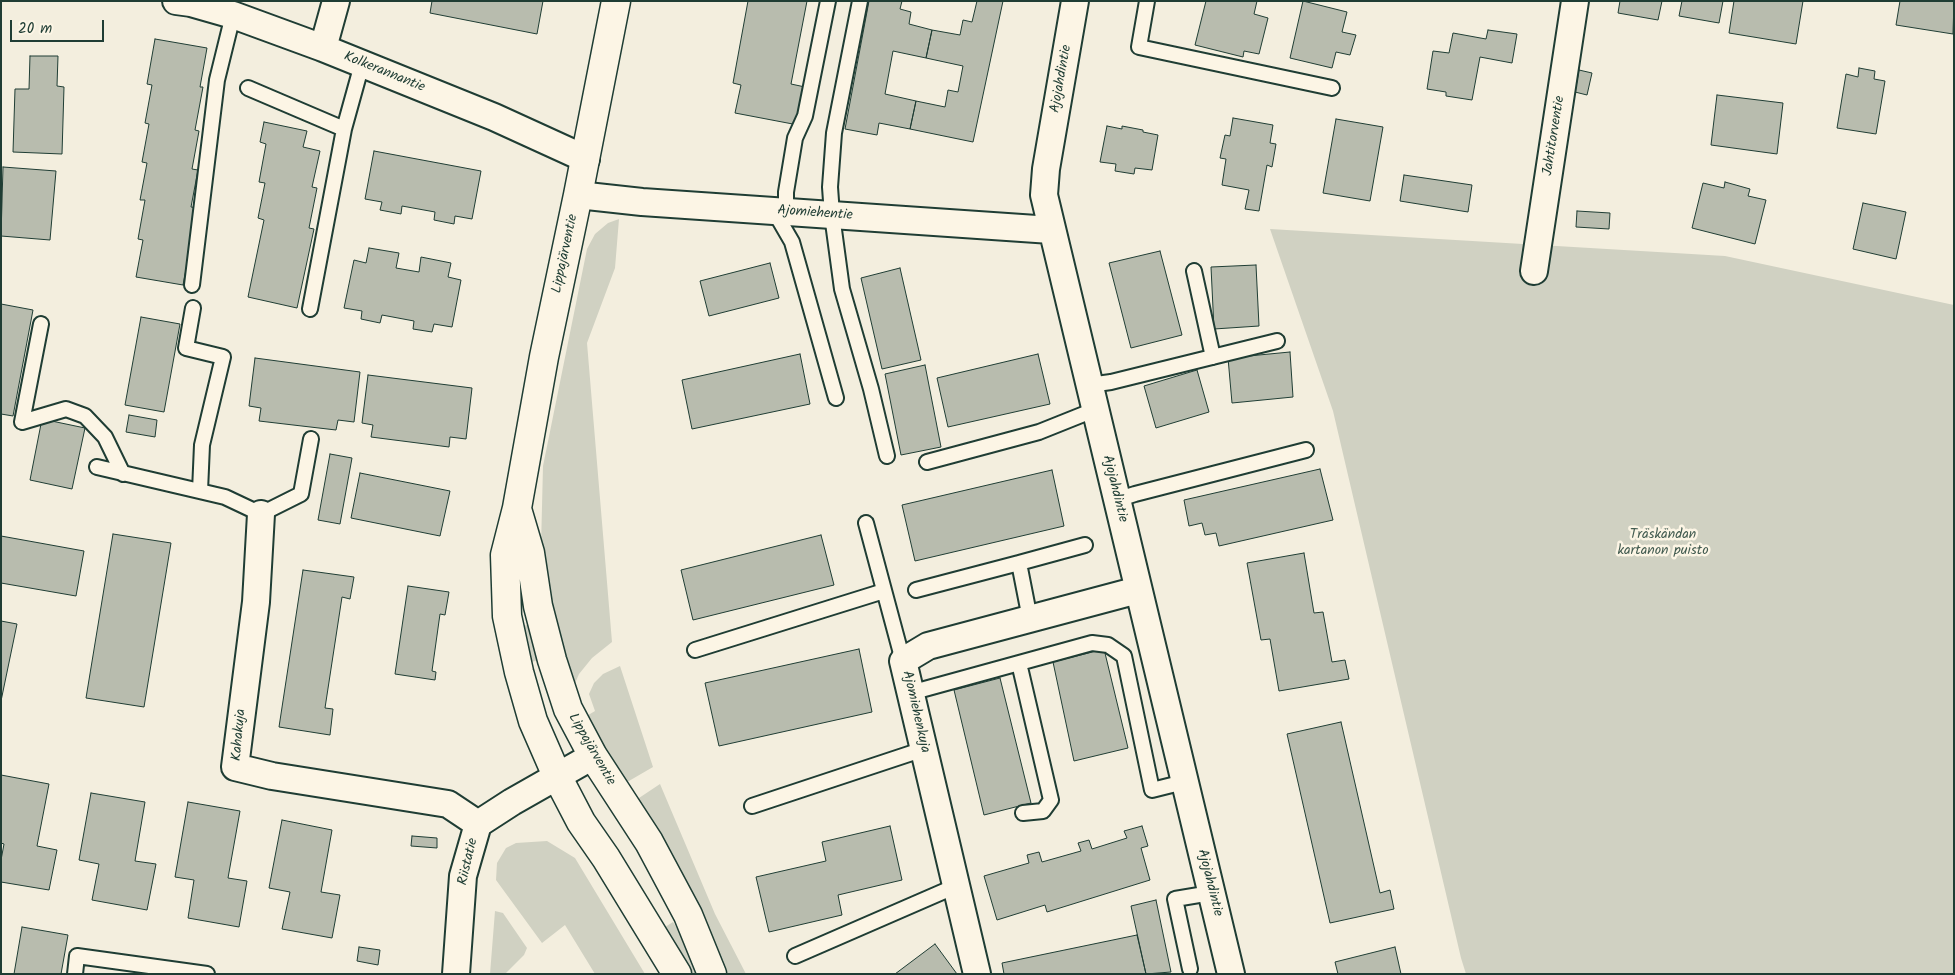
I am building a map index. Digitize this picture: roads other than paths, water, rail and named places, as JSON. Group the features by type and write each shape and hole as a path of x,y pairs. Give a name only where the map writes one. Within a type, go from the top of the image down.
{"main road":[{"name":"Lippajärventie","path":"616,1 586,159 544,357 517,508 505,555 507,616 519,672 533,721 557,776 581,822 606,858 678,974"},
{"name":"Lippajärventie","path":"517,508 530,552 538,606 552,660 568,709 593,756 649,842 688,915 712,974"}],"street":[{"name":"Kolkerannantie","path":"176,1 191,3 233,16 323,48 494,117 586,159"},
{"path":"323,48 336,1"},
{"name":"Ajojahdintie","path":"1075,1 1046,169 1044,195 1094,410 1231,974"},
{"name":"Jahtitorventie","path":"1534,271 1575,1"},
{"name":"Ajomiehentie","path":"578,195 642,202 1051,230"},
{"name":"Kahakuja","path":"260,514 256,602 235,767 272,776 448,804 478,824"},
{"name":"Ajomiehenkuja","path":"977,974 903,661 928,646 1138,590"},
{"name":"Riistatie","path":"456,974 463,876 478,824 503,807 593,756"}],"lane":[{"path":"828,1 805,116 795,138 786,192 780,211 792,242 836,398"},
{"path":"860,1 834,133 830,187 842,289 871,389 887,456"},
{"path":"1147,1 1139,47 1332,88"},
{"path":"192,285 217,80 233,16"},
{"path":"310,309 344,129 362,64"},
{"path":"248,88 344,129"},
{"path":"1194,271 1213,357"},
{"path":"193,308 186,348 223,357 202,445 200,492"},
{"path":"41,324 22,422 66,409 85,416 105,437 124,474"},
{"path":"1089,385 1277,342"},
{"path":"927,462 1040,432 1094,410"},
{"path":"97,467 225,497 260,514 301,494 311,439"},
{"path":"1116,500 1306,450"},
{"path":"866,523 903,661"},
{"path":"916,590 1085,545"},
{"path":"1019,563 1030,619"},
{"path":"695,650 884,591"},
{"path":"910,693 1092,643 1108,644 1124,656 1152,790 1184,782"},
{"path":"1019,662 1051,800 1043,811 1023,813"},
{"path":"752,806 924,749"},
{"path":"795,956 956,886"},
{"path":"1190,968 1174,900 1211,893"},
{"path":"75,974 77,956 207,974"}],"park label":[{"name":"Träskändan kartanon puisto","path":"1663,544"}]}
